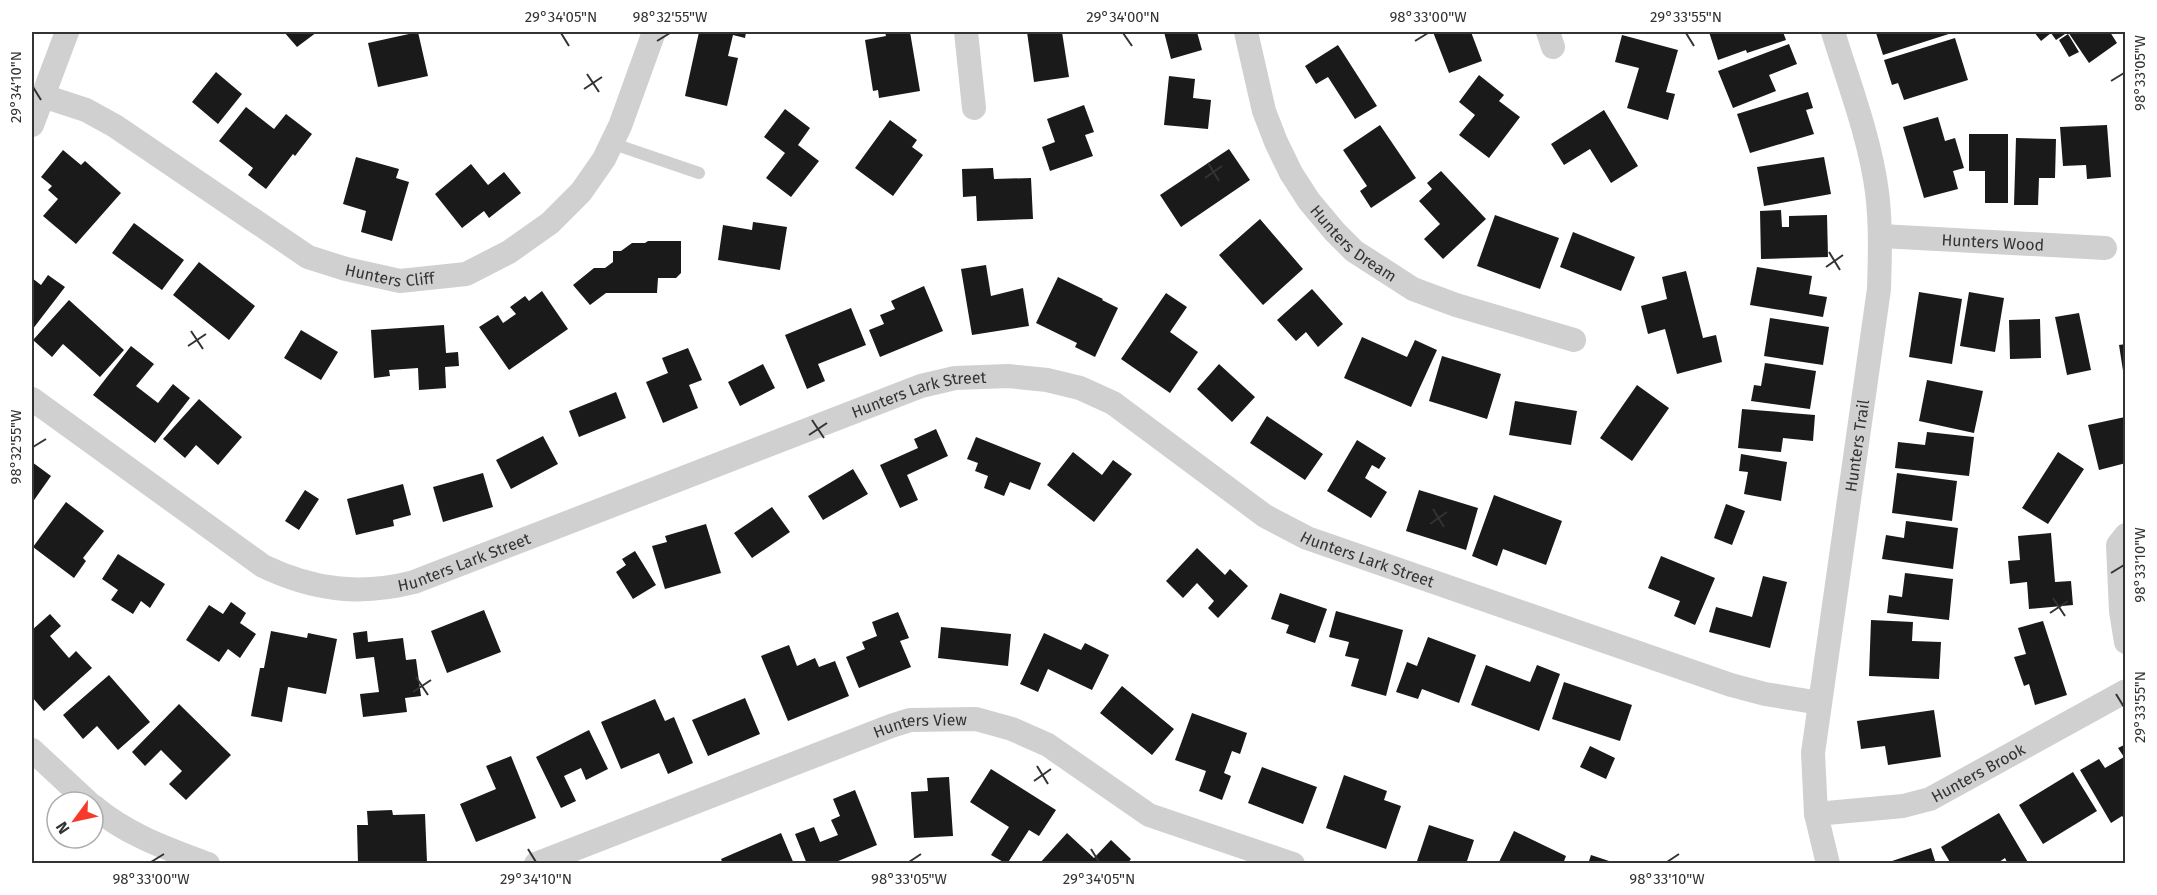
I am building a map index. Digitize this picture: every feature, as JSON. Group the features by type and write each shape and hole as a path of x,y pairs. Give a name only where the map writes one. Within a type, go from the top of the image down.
{"street":[{"path":"32,125 67,32"},
{"name":"Hunters Cliff","path":"43,96 86,110 115,126 308,257 346,269 400,281 465,274 509,252 550,223 581,192 604,159 654,32"},
{"path":"966,32 974,108"},
{"name":"Hunters Dream","path":"1246,32 1264,111 1276,142 1309,201 1354,251 1413,289 1456,305 1574,340"},
{"name":"Hunters Trail","path":"1828,864 1816,814 1813,753 1879,289 1881,236 1876,190 1865,138 1833,32"},
{"name":"Hunters Wood","path":"1881,236 2105,248"},
{"name":"Hunters Lark Street","path":"32,399 263,566 318,587 356,591 395,587 414,582 921,386 955,378 1008,376 1047,380 1080,388 1113,403 1265,516 1307,538 1731,685 1765,694 1820,703"},
{"path":"2126,535 2118,545 2121,612 2126,642"},
{"name":"Hunters Brook","path":"1816,814 1904,806 1930,799 2126,692"},
{"name":"Hunters View","path":"536,864 581,855 891,726 910,720 976,718 1012,729 1048,745 1149,815 1293,864"},
{"path":"32,750 75,790"},
{"path":"105,814 151,842 208,864"}],"lane":[{"path":"612,143 699,173"}],"building":[{"path":"284,32 317,32 297,47"},
{"path":"418,32 428,76 378,87 368,43"},
{"path":"699,32 746,32 745,38 733,35 728,56 738,58 727,106 685,96"},
{"path":"885,32 910,32 920,91 879,98 878,90 873,91 865,40 886,36"},
{"path":"1027,32 1062,32 1069,77 1034,82"},
{"path":"1164,32 1197,32 1202,50 1171,59"},
{"path":"1433,32 1471,32 1482,61 1449,73"},
{"path":"1709,32 1783,32 1786,40 1718,60"},
{"path":"1955,32 1883,55 1876,33"},
{"path":"2034,32 2068,32 2056,40 2051,33 2041,41"},
{"path":"2068,32 2110,32 2117,43 2089,63"},
{"path":"2068,34 2079,52 2069,57 2059,40"},
{"path":"1622,35 1678,50 1666,92 1675,94 1668,120 1627,108 1639,68 1615,62"},
{"path":"1955,38 1968,80 1904,100 1898,83 1892,85 1884,60"},
{"path":"1789,44 1797,64 1769,75 1776,91 1733,108 1718,71"},
{"path":"1338,45 1377,106 1355,119 1328,77 1316,84 1305,66"},
{"path":"216,72 242,94 218,124 192,102"},
{"path":"1479,75 1504,95 1499,101 1520,117 1489,158 1459,135 1475,115 1459,102"},
{"path":"1169,76 1195,79 1193,98 1211,100 1208,129 1164,125"},
{"path":"1808,92 1813,108 1806,110 1814,134 1750,153 1737,114"},
{"path":"1084,105 1094,132 1085,135 1093,156 1050,171 1042,147 1055,142 1047,119"},
{"path":"246,107 274,129 286,114 312,134 266,189 248,175 253,168 219,141"},
{"path":"785,109 810,128 798,145 819,161 791,197 766,178 785,153 764,137"},
{"path":"1604,110 1638,166 1611,183 1590,149 1564,165 1551,144"},
{"path":"1938,117 1945,141 1955,138 1964,168 1953,171 1958,189 1924,198 1903,127"},
{"path":"890,120 917,140 912,147 923,155 893,196 855,168"},
{"path":"1380,125 1416,178 1371,208 1360,191 1367,186 1343,150"},
{"path":"2107,125 2111,177 2087,179 2086,165 2063,166 2060,127"},
{"path":"1969,134 2008,134 2008,203 1985,203 1985,171 1969,171"},
{"path":"2016,138 2056,139 2055,178 2039,178 2038,205 2014,205"},
{"path":"1229,149 1250,180 1181,227 1160,195"},
{"path":"63,150 81,165 85,161 121,193 76,244 43,216 58,199 48,190 52,186 41,177"},
{"path":"356,157 399,169 396,178 409,182 392,241 361,232 366,211 343,204"},
{"path":"1824,157 1831,194 1764,206 1757,167"},
{"path":"471,164 488,185 504,172 521,193 489,218 484,211 462,228 435,194"},
{"path":"993,168 994,179 1031,178 1033,219 977,221 976,196 963,197 962,169"},
{"path":"1441,171 1486,219 1443,259 1424,239 1440,224 1419,201 1432,189 1427,183"},
{"path":"1781,210 1782,227 1789,227 1789,216 1827,215 1828,257 1761,259 1760,211"},
{"path":"1495,215 1559,238 1540,289 1477,266"},
{"path":"1260,219 1303,269 1263,305 1219,255"},
{"path":"753,222 787,227 780,270 718,260 723,225 752,230"},
{"path":"134,223 184,260 162,290 112,253"},
{"path":"1573,232 1635,257 1621,291 1560,267"},
{"path":"681,241 681,273 676,278 658,278 657,293 606,293 590,305 573,285 594,268 605,268 613,262 613,251 621,251 632,243"},
{"path":"199,262 255,306 229,340 173,295"},
{"path":"986,265 991,296 1023,288 1029,326 972,335 961,269"},
{"path":"1757,267 1812,276 1809,294 1827,297 1823,317 1750,305"},
{"path":"1686,271 1703,338 1716,335 1722,362 1677,374 1665,329 1648,334 1641,306 1667,299 1662,277"},
{"path":"48,275 65,287 32,330 32,278 41,285"},
{"path":"1058,277 1118,308 1095,357 1075,347 1077,343 1036,323"},
{"path":"924,286 943,331 880,357 869,330 884,324 880,315 895,309 891,301"},
{"path":"1312,289 1343,324 1318,347 1306,332 1296,341 1277,320"},
{"path":"542,291 568,329 509,370 479,327 498,315 503,323 516,314 510,307 525,296 529,301"},
{"path":"1919,292 1962,299 1952,364 1909,357"},
{"path":"1969,292 2004,298 1995,352 1960,346"},
{"path":"1166,293 1187,307 1170,332 1198,352 1170,393 1121,359"},
{"path":"69,300 124,350 100,377 63,344 52,357 33,340"},
{"path":"851,308 866,345 818,364 825,381 807,389 785,335"},
{"path":"2079,313 2091,370 2067,375 2055,317"},
{"path":"1770,318 1829,327 1823,365 1764,356"},
{"path":"2040,319 2041,358 2010,359 2009,320"},
{"path":"444,325 446,353 458,352 459,366 445,367 446,388 419,390 418,368 389,370 390,376 374,378 371,330"},
{"path":"301,330 338,352 321,380 284,358"},
{"path":"1362,337 1407,357 1415,340 1437,350 1411,407 1344,378"},
{"path":"2126,344 2126,377 2124,377 2119,345"},
{"path":"131,346 154,364 136,386 158,403 173,384 190,398 155,443 93,395"},
{"path":"688,348 702,380 689,385 698,408 663,423 646,382 668,373 662,358"},
{"path":"1442,356 1501,374 1487,419 1429,401"},
{"path":"1765,363 1816,371 1810,409 1751,401 1754,385 1761,386"},
{"path":"763,364 775,388 740,406 728,382"},
{"path":"1219,364 1255,397 1232,422 1197,389"},
{"path":"1927,380 1983,391 1974,433 1919,421"},
{"path":"1637,385 1669,408 1632,461 1600,438"},
{"path":"616,392 626,418 579,437 569,411"},
{"path":"199,399 242,437 218,465 196,445 185,458 163,439"},
{"path":"1515,401 1577,411 1571,445 1509,435"},
{"path":"1742,409 1815,415 1813,441 1783,438 1781,452 1738,448"},
{"path":"1267,416 1323,454 1305,480 1250,443"},
{"path":"2125,417 2126,463 2099,470 2088,425"},
{"path":"936,429 948,456 907,475 918,500 900,508 880,465 918,448 914,439"},
{"path":"1927,432 1974,437 1969,476 1895,468 1898,442 1925,445"},
{"path":"543,436 558,464 511,489 496,460"},
{"path":"976,437 1041,463 1030,490 1010,482 1004,496 984,488 988,476 975,471 978,463 967,459"},
{"path":"1357,440 1386,458 1379,469 1372,465 1365,478 1387,492 1371,518 1327,491"},
{"path":"1073,452 1102,475 1113,460 1132,474 1094,522 1047,485"},
{"path":"2058,452 2084,469 2048,524 2022,508"},
{"path":"1741,454 1787,462 1781,501 1744,494 1748,472 1739,471"},
{"path":"32,462 51,476 32,503"},
{"path":"853,469 868,494 823,520 808,496"},
{"path":"483,473 493,507 443,522 433,487"},
{"path":"1897,473 1957,481 1952,521 1892,513"},
{"path":"403,484 411,515 393,520 394,526 356,535 347,499"},
{"path":"305,490 319,499 299,530 285,521"},
{"path":"1419,490 1478,508 1466,550 1406,531"},
{"path":"1494,495 1562,521 1546,565 1503,549 1497,566 1472,556"},
{"path":"66,502 104,531 83,558 86,561 74,578 33,547"},
{"path":"1726,504 1745,511 1732,545 1714,538"},
{"path":"772,507 790,532 752,558 734,533"},
{"path":"1906,521 1958,528 1953,569 1882,559 1886,535 1904,538"},
{"path":"706,524 721,573 665,589 652,546 667,542 665,536"},
{"path":"2051,533 2055,582 2071,581 2073,605 2029,609 2027,582 2010,584 2008,561 2020,560 2018,536"},
{"path":"1197,548 1225,575 1230,569 1248,586 1218,618 1208,608 1214,601 1197,583 1183,598 1166,581"},
{"path":"635,551 656,585 633,599 616,572 626,565 622,559"},
{"path":"118,554 165,584 150,608 141,601 133,614 111,600 118,590 102,579"},
{"path":"1661,556 1715,578 1695,625 1674,616 1680,601 1648,588"},
{"path":"1905,573 1953,579 1949,620 1887,613 1889,595 1902,597"},
{"path":"1763,576 1787,582 1770,648 1709,632 1716,607 1752,617"},
{"path":"1280,593 1327,609 1315,643 1286,633 1289,625 1271,619"},
{"path":"231,602 246,613 240,623 256,634 240,658 228,649 219,662 186,640 209,605 223,614"},
{"path":"484,610 501,652 447,673 431,631"},
{"path":"1336,611 1403,630 1386,696 1351,686 1359,659 1345,656 1349,642 1329,637"},
{"path":"898,612 909,638 900,641 911,667 859,688 846,657 865,649 862,642 877,636 872,622"},
{"path":"50,614 61,626 50,636 69,658 76,651 92,668 44,711 32,697 32,630"},
{"path":"1871,620 1913,622 1912,641 1941,642 1939,679 1869,676"},
{"path":"2043,621 2067,695 2035,705 2029,684 2024,686 2014,657 2026,654 2018,628"},
{"path":"941,627 1011,634 1008,666 938,658"},
{"path":"271,631 307,638 308,633 337,639 326,694 288,687 282,722 251,716 260,668 264,668"},
{"path":"367,631 368,642 403,638 406,660 416,659 421,696 405,698 407,712 363,717 360,694 379,692 374,657 356,659 353,633"},
{"path":"1044,633 1081,650 1085,643 1109,655 1092,690 1048,669 1038,692 1020,684"},
{"path":"1428,637 1476,655 1459,703 1422,689 1418,699 1396,692 1407,662 1417,666"},
{"path":"789,645 797,666 815,658 819,667 835,661 849,696 788,721 761,656"},
{"path":"1486,665 1530,682 1537,665 1560,674 1539,731 1471,705"},
{"path":"109,675 150,722 118,750 97,726 83,739 63,715"},
{"path":"1564,682 1632,705 1620,741 1552,719"},
{"path":"1122,686 1174,729 1152,755 1100,713"},
{"path":"745,698 760,734 708,756 692,720"},
{"path":"655,699 665,721 674,717 693,763 668,774 659,753 621,769 601,722"},
{"path":"179,704 231,755 186,800 169,784 182,771 161,750 145,766 132,752"},
{"path":"1934,710 1941,757 1888,765 1885,746 1861,749 1857,721"},
{"path":"1192,713 1247,733 1240,754 1232,751 1224,773 1231,776 1222,800 1199,791 1206,771 1175,760"},
{"path":"589,730 608,769 586,780 581,768 564,776 576,801 561,808 536,757"},
{"path":"2126,744 2126,821 2122,816 2111,823 2080,770 2099,759 2105,768 2124,757 2118,748"},
{"path":"1590,746 1615,758 1606,779 1580,767"},
{"path":"511,756 536,818 476,842 460,804 496,789 486,766"},
{"path":"1262,767 1317,787 1303,824 1248,803"},
{"path":"991,769 1056,810 1039,836 1029,830 1007,864 991,855 1009,827 970,802"},
{"path":"2073,772 2097,811 2043,844 2019,805"},
{"path":"1344,775 1387,791 1384,800 1401,806 1386,849 1326,828"},
{"path":"949,777 953,836 914,838 911,792 928,791 927,778"},
{"path":"855,790 877,845 831,864 807,864 795,834 814,827 820,842 838,835 831,820 840,816 833,799"},
{"path":"392,810 393,815 425,814 427,862 358,864 357,825 368,825 367,811"},
{"path":"1999,813 2029,864 2008,864 2005,858 1996,864 1951,864 1941,847"},
{"path":"1429,825 1474,840 1466,864 1416,864"},
{"path":"1514,831 1566,856 1563,864 1498,864"},
{"path":"781,833 794,864 723,864 721,859"},
{"path":"1067,833 1094,858 1111,840 1131,859 1127,864 1039,864"},
{"path":"1931,848 1936,864 1886,864 1886,863"},
{"path":"1591,855 1615,863 1615,864 1588,864"}]}
